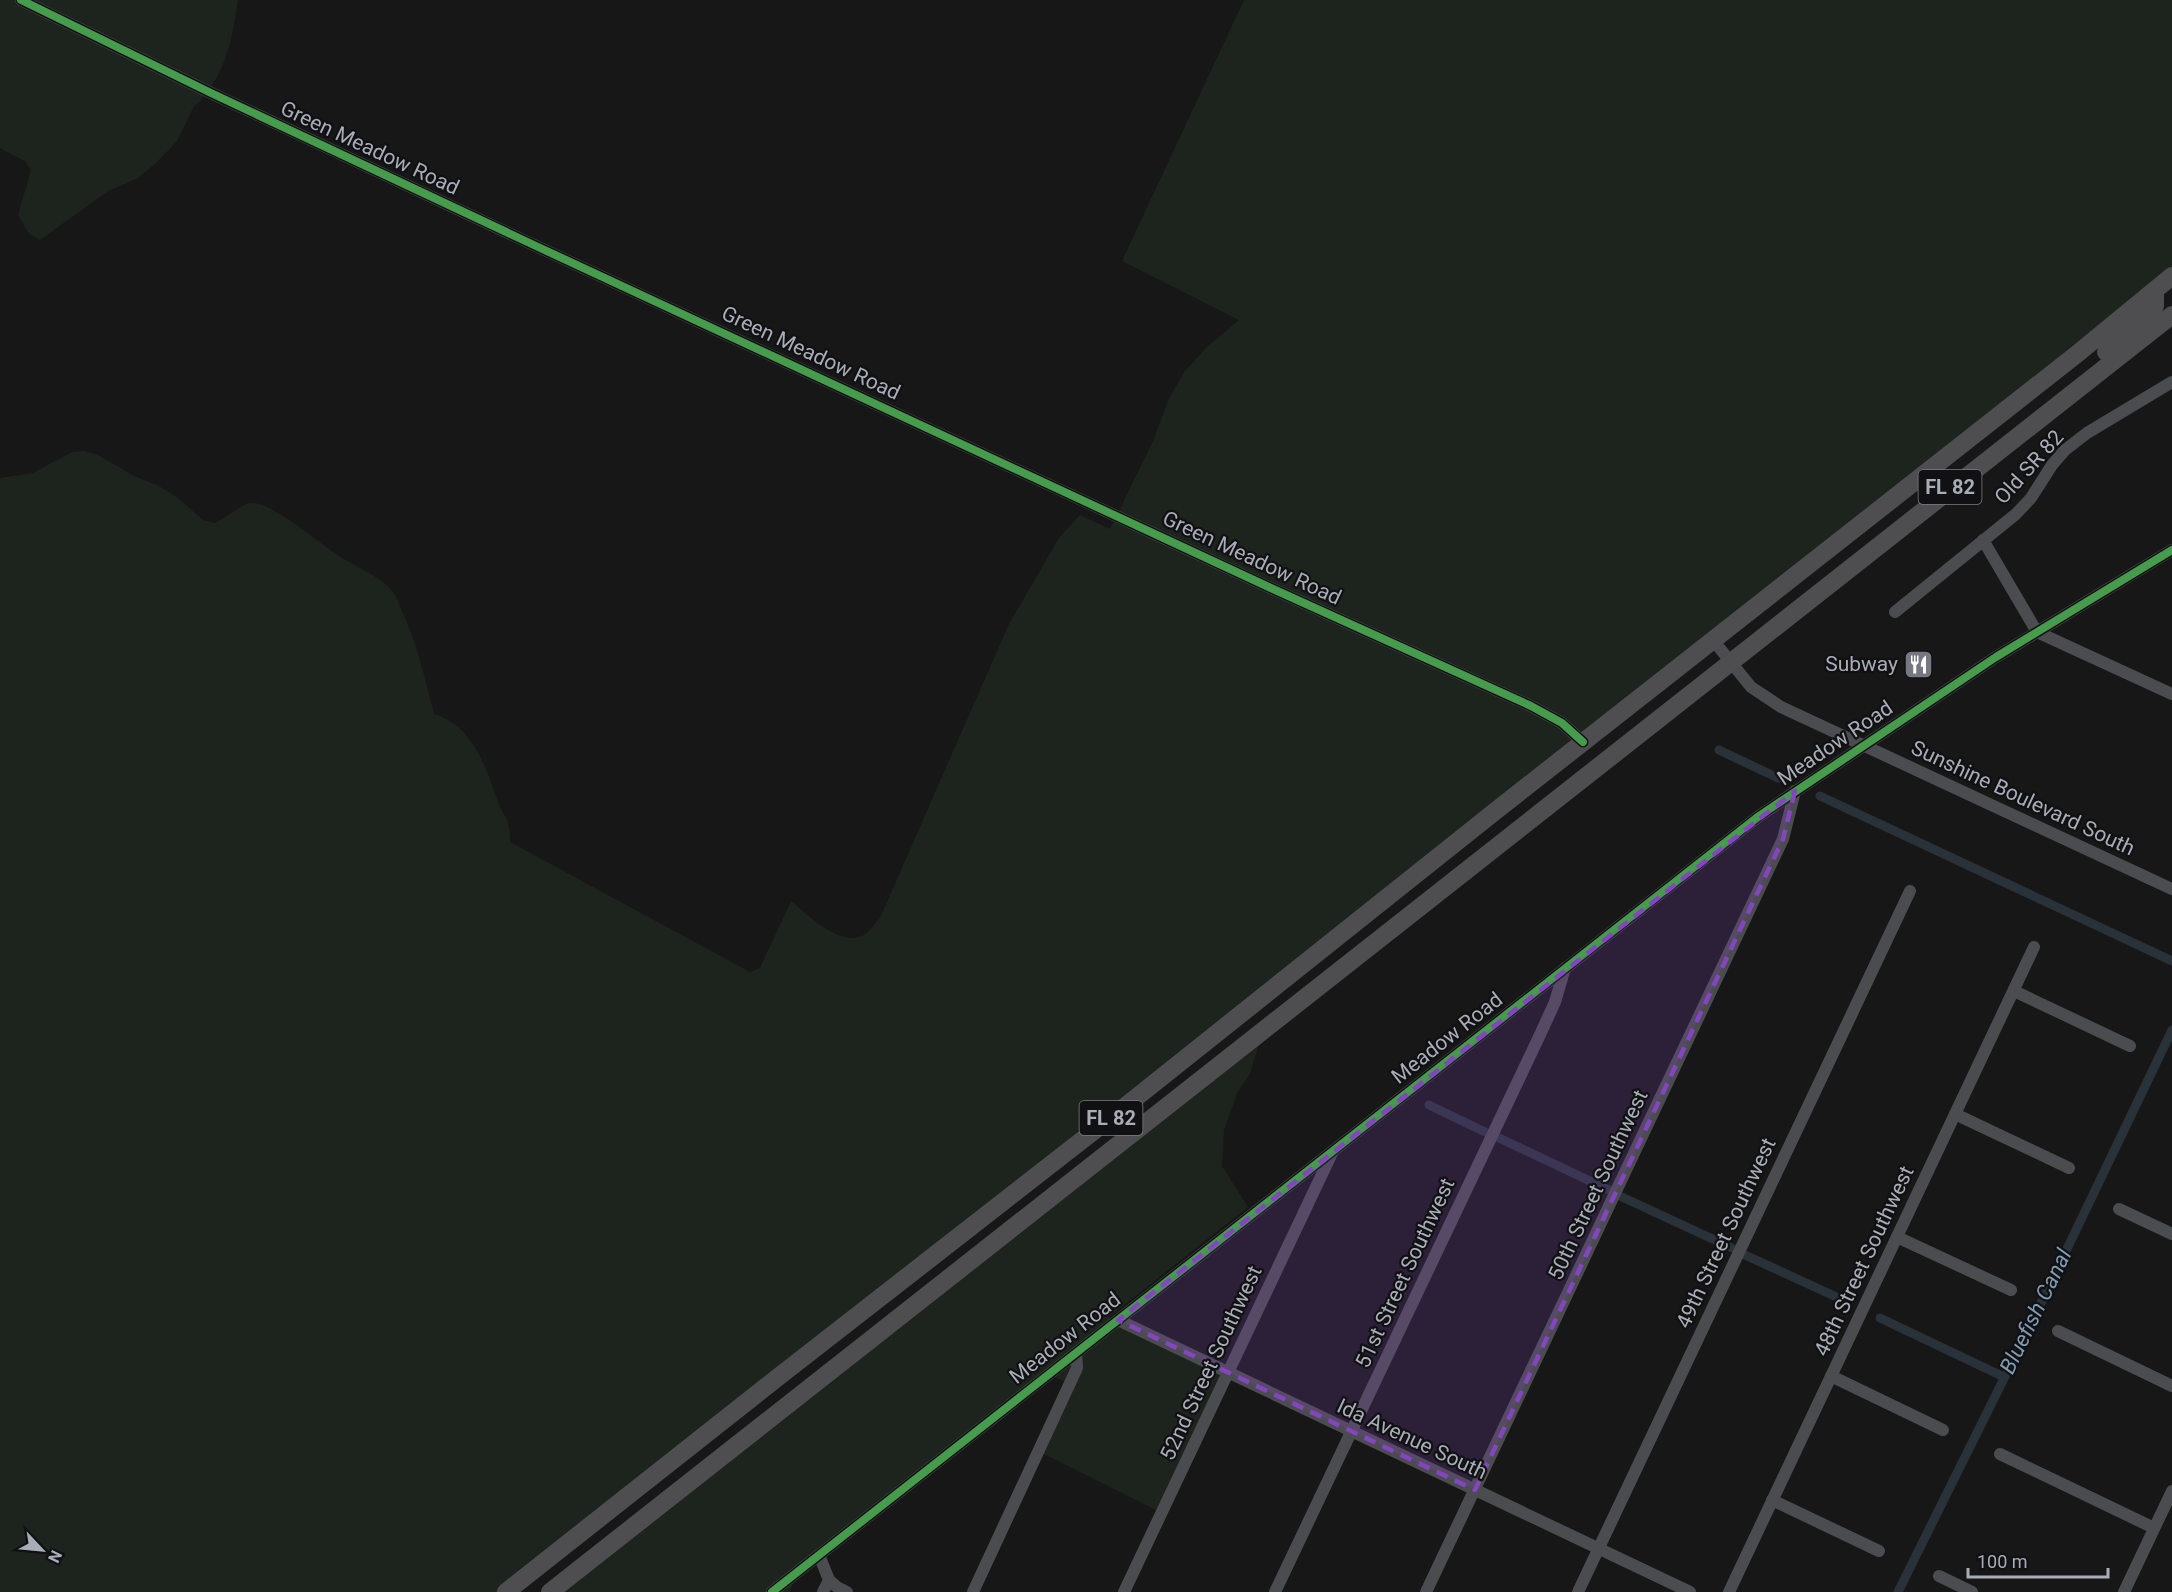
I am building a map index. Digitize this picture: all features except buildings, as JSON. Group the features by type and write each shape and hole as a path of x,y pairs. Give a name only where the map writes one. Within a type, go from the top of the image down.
{"highway":[{"name":"FL 82","path":"506,1592 1108,1120 2172,276"},
{"path":"2018,435 2034,408 2106,352 2141,321 2155,306 2155,290"},
{"name":"FL 82","path":"550,1592 2172,315"},
{"path":"688,1448 706,1470"}],"street":[{"name":"Green Meadow Road","path":"21,0 211,93 525,241 1531,706 1562,723 1583,742"},
{"name":"Old SR 82","path":"1895,612 2016,514 2031,498 2052,465 2065,450 2087,433 2172,382"},
{"path":"1983,540 2037,632 2172,694"},
{"name":"Meadow Road","path":"772,1592 1759,816 1863,745 2037,632 2172,550"},
{"name":"Sunshine Boulevard South","path":"1713,640 1751,687 1770,701 2172,889"},
{"name":"50th Street Southwest","path":"1426,1592 1783,839 1795,791"},
{"name":"49th Street Southwest","path":"1578,1592 1910,891"},
{"name":"48th Street Southwest","path":"1729,1592 2034,947"},
{"name":"51st Street Southwest","path":"1275,1592 1538,1039 1555,1002 1565,968"},
{"path":"2014,990 2130,1046"},
{"path":"1955,1114 2069,1168"},
{"name":"52nd Street Southwest","path":"1124,1592 1334,1150"},
{"path":"2119,1209 2172,1234"},
{"path":"1897,1237 2011,1290"},
{"name":"Ida Avenue South","path":"1118,1320 1690,1592"},
{"path":"2058,1330 2172,1386"},
{"path":"973,1592 1077,1368 1076,1353"},
{"path":"1830,1376 1943,1430"},
{"path":"2000,1454 2154,1528"},
{"path":"2124,1592 2172,1491"},
{"path":"1772,1500 1879,1551"},
{"path":"819,1555 829,1580 848,1592"},
{"path":"1939,1576 1972,1592"},
{"path":"823,1592 829,1580"}],"highlighted area":[{"path":"1795,791 1783,839 1475,1490 1118,1320"}],"shaded area":[{"path":"0,0 238,0 232,37 225,60 214,82 194,106 177,141 138,178 108,191 40,240 29,234 18,215 31,170 26,162 0,148"},
{"path":"1244,0 2172,0 2172,269 497,1592 0,1592 0,478 33,473 72,452 84,451 98,455 136,477 157,485 177,497 203,520 215,523 250,503 270,508 336,554 374,576 393,592 416,647 434,714 448,720 469,738 483,762 507,821 510,842 750,972 760,968 791,901 835,934 855,938 864,935 880,918 1009,624 1059,538 1080,515 1110,529 1154,439 1169,398 1185,371 1207,347 1239,320 1122,261"},
{"path":"1261,1037 1250,1074 1238,1091 1224,1130 1222,1166 1248,1207 1109,1317 1227,1376 1162,1513 1040,1452 1070,1383 1046,1374 795,1575 790,1592 558,1592"}],"waterway":[{"path":"1719,750 1778,778"},
{"path":"1820,796 2172,961"},
{"name":"Bluefish Canal","path":"1898,1592 2030,1326 2172,1030"},
{"path":"1429,1105 1485,1132"},
{"path":"1499,1138 1609,1190"},
{"path":"1622,1197 1732,1248"},
{"path":"1745,1255 1843,1300"},
{"path":"1880,1318 2004,1377"}],"cycle path":[{"path":"21,0 211,93 536,246 1273,589 1531,706 1562,723 1583,742"},
{"path":"772,1592 1759,816 1996,657 2172,550"}],"place":[{"name":"Subway","path":"1919,664"}]}
